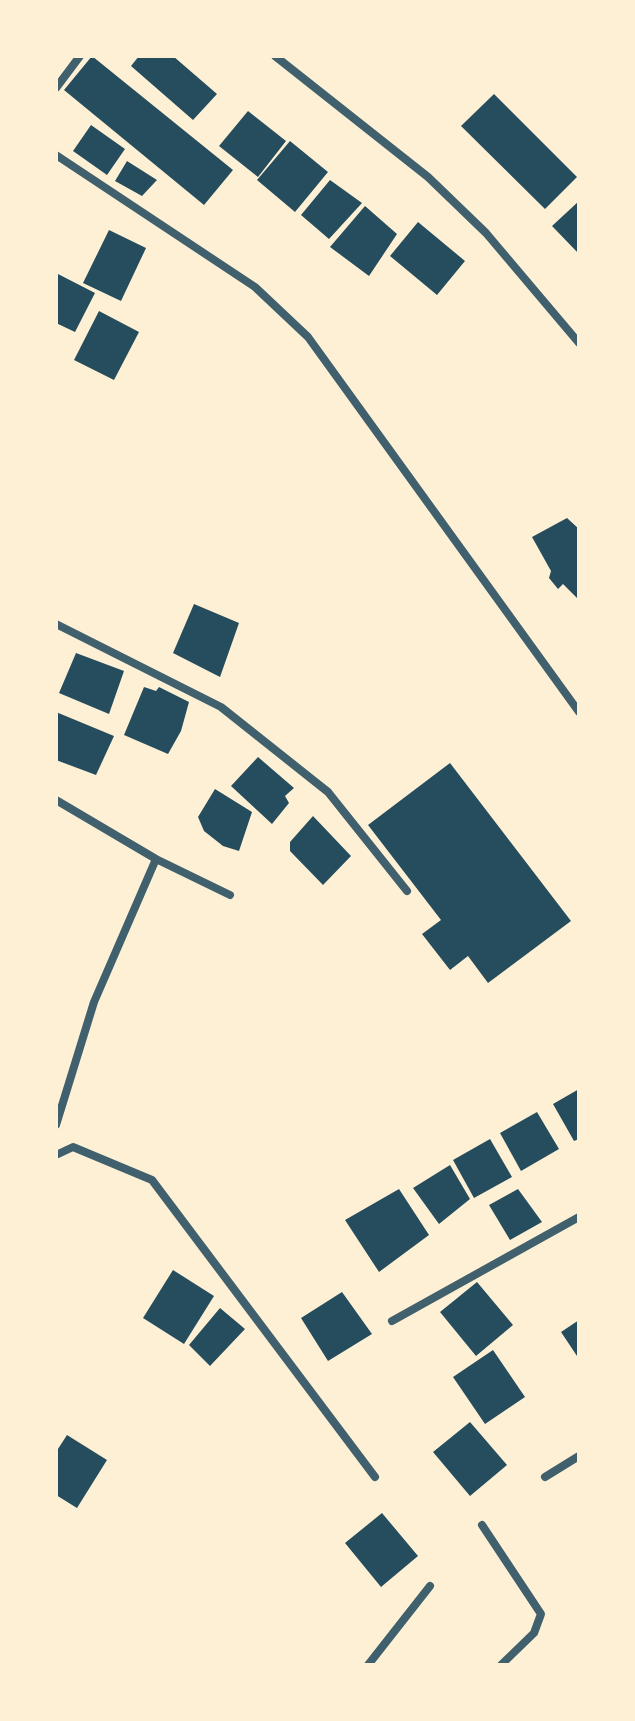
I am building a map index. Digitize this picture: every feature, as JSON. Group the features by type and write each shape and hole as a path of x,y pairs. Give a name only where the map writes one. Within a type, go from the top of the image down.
{"street":[{"path":"56,88 80,56"},
{"path":"275,56 428,177 486,233 579,343"},
{"path":"56,155 255,287 308,337 579,712"},
{"path":"56,624 221,707 328,792 407,891"},
{"path":"56,800 156,859 230,895"},
{"path":"56,1125 94,1002 156,859"},
{"path":"56,1155 73,1147 152,1180 375,1477"},
{"path":"392,1321 579,1217"},
{"path":"545,1477 579,1456"},
{"path":"482,1525 541,1614 534,1633 501,1665"},
{"path":"368,1665 430,1586"}],"building":[{"path":"92,56 233,170 204,205 64,90"},
{"path":"139,56 173,56 217,94 193,120 131,66"},
{"path":"494,94 577,177 545,209 461,126"},
{"path":"248,111 286,141 258,177 219,146"},
{"path":"91,125 125,149 107,175 73,151"},
{"path":"290,141 328,172 295,212 257,180"},
{"path":"127,161 157,180 142,196 115,181"},
{"path":"330,180 362,203 329,239 301,215"},
{"path":"579,201 579,254 552,226"},
{"path":"365,206 397,234 369,276 330,247"},
{"path":"418,222 465,261 437,295 390,256"},
{"path":"109,230 146,248 121,301 83,283"},
{"path":"58,274 95,293 75,332 56,323"},
{"path":"99,311 139,332 114,380 74,360"},
{"path":"567,518 579,529 579,600 563,584 558,589 549,578 551,571 532,537"},
{"path":"194,604 239,623 220,677 173,653"},
{"path":"76,653 124,671 109,714 59,693"},
{"path":"144,687 156,691 159,687 189,702 181,731 168,754 124,735"},
{"path":"56,712 114,736 96,775 56,760"},
{"path":"258,757 294,788 285,796 289,803 272,824 231,786"},
{"path":"450,763 571,921 488,983 468,956 450,970 422,934 441,920 368,825"},
{"path":"215,789 252,812 239,851 223,846 204,831 198,817"},
{"path":"313,816 351,856 323,885 290,851 290,842"},
{"path":"579,1089 579,1139 574,1141 553,1104"},
{"path":"537,1112 559,1149 521,1171 500,1133"},
{"path":"490,1139 512,1177 474,1198 453,1160"},
{"path":"450,1165 470,1199 439,1224 413,1188"},
{"path":"399,1189 429,1235 379,1272 345,1220"},
{"path":"518,1189 542,1222 510,1240 489,1205"},
{"path":"173,1270 214,1296 184,1344 143,1318"},
{"path":"477,1282 513,1325 476,1356 440,1312"},
{"path":"342,1292 372,1334 328,1361 301,1318"},
{"path":"220,1308 245,1329 210,1366 189,1345"},
{"path":"579,1320 579,1359 561,1332"},
{"path":"493,1350 525,1397 485,1424 453,1377"},
{"path":"470,1422 507,1465 470,1496 433,1452"},
{"path":"67,1435 107,1460 77,1508 56,1495 56,1452"},
{"path":"382,1513 418,1556 381,1587 345,1543"}]}
